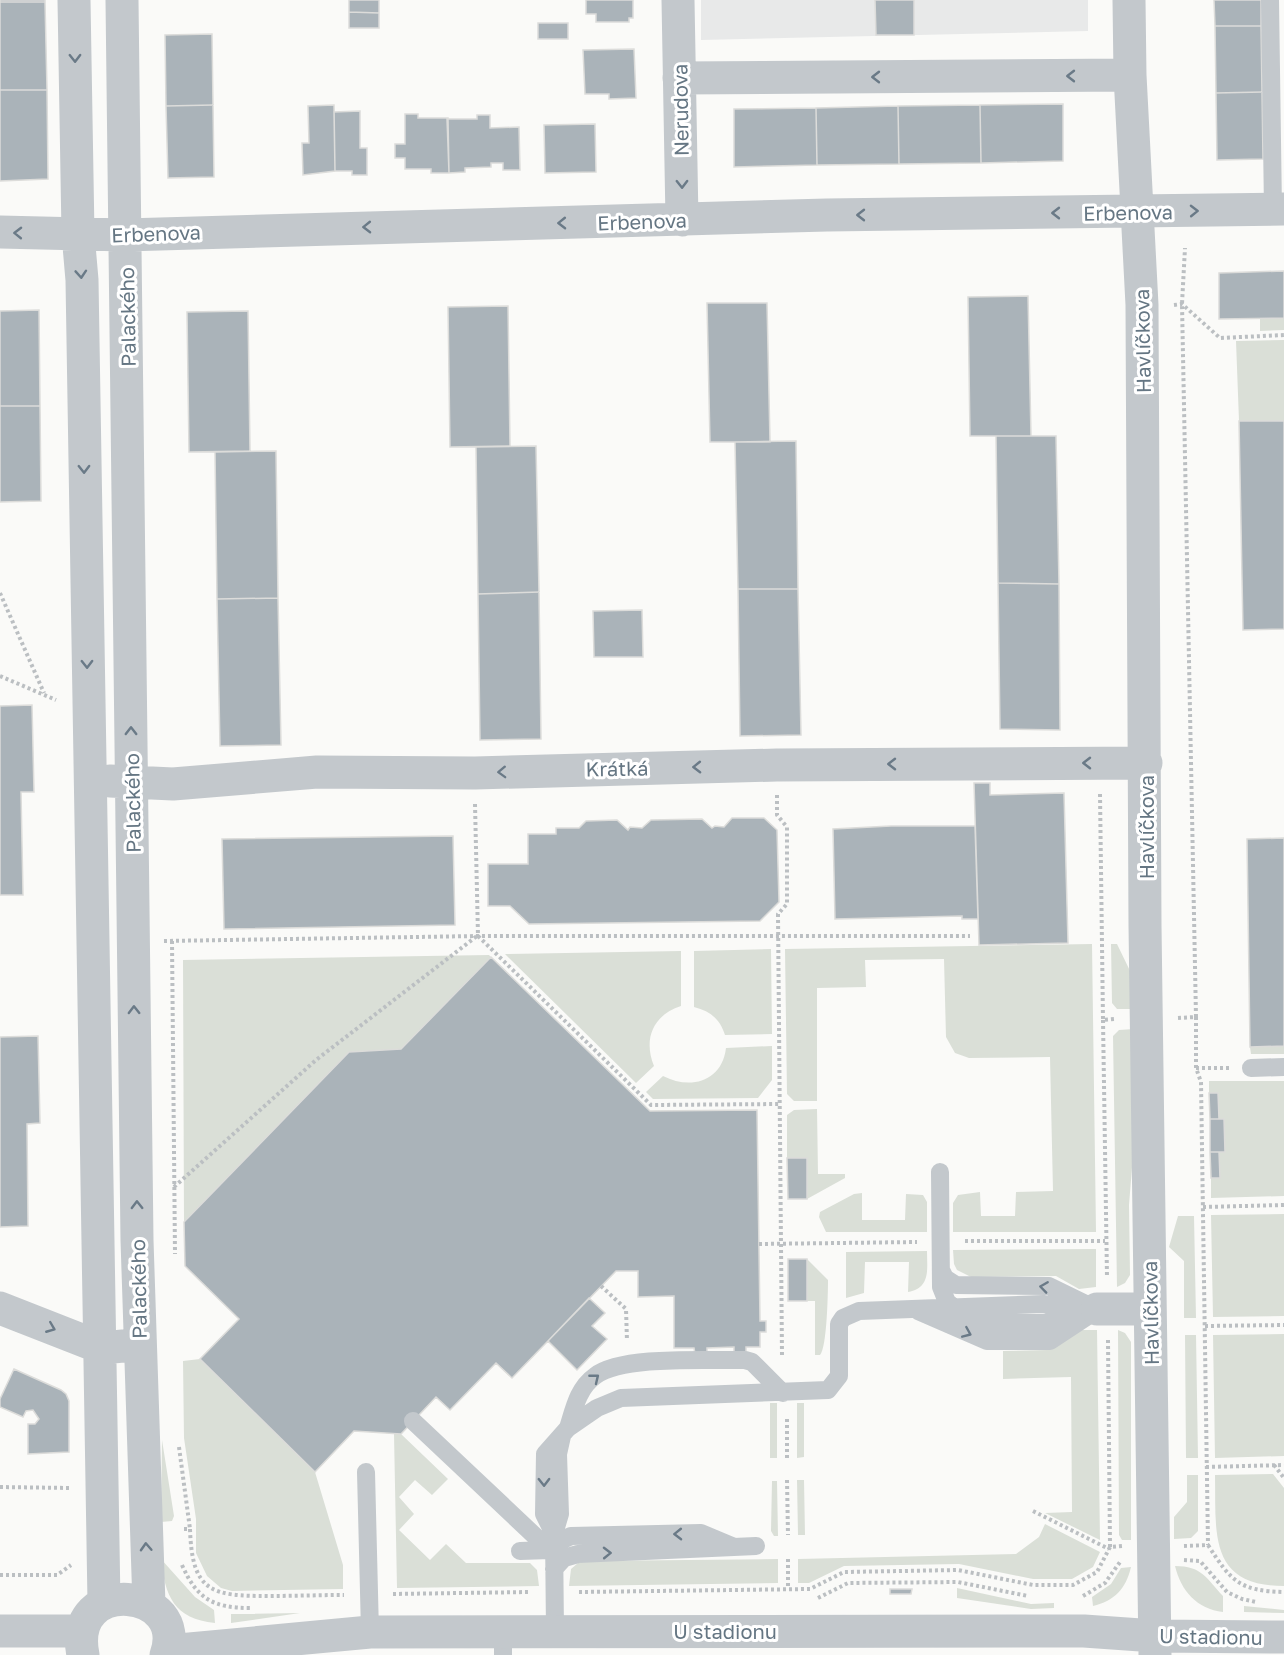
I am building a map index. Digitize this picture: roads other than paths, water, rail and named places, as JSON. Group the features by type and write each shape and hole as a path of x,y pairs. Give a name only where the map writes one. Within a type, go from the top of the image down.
{"street":[{"name":"Palackého","path":"74,0 78,234 82,280 89,781 102,1348 104,1603"},
{"name":"Palackého","path":"122,0 140,1345 150,1605"},
{"name":"Nerudova","path":"678,0 682,220"},
{"name":"Havlíčkova","path":"1129,0 1130,75 1142,306 1155,1645"},
{"path":"679,78 1130,75"},
{"name":"Erbenova","path":"0,232 125,235 826,215 1136,213 1279,209"},
{"name":"Krátká","path":"89,781 173,784 317,772 475,773 777,765 1146,763"},
{"path":"0,1308 102,1348 140,1345"},
{"path":"1096,1309 1150,1309"},
{"path":"0,1631 83,1643 87,1620 104,1603 127,1598 150,1605"},
{"name":"U stadionu","path":"150,1605 166,1626 167,1653 370,1632 503,1643 555,1631 1084,1631 1155,1645 1284,1637"}],"lane":[{"path":"1270,0 1279,209"},
{"path":"1251,1068 1284,1067"},
{"path":"940,1172 945,1290 986,1323 1047,1323 1096,1309"},
{"path":"945,1290 945,1278 956,1286 1048,1286 1096,1309"},
{"path":"914,1310 945,1290"},
{"path":"555,1631 553,1551 544,1514 543,1462 545,1454 565,1431 597,1408 621,1398 820,1393 833,1386 839,1376 837,1331 843,1318 859,1311 914,1310 987,1341 1050,1341 1096,1309"},
{"path":"565,1431 578,1396 585,1386 607,1369 631,1363 745,1360 752,1362 783,1393"},
{"path":"413,1421 553,1551 564,1558 578,1554 756,1546"},
{"path":"366,1472 370,1632"},
{"path":"520,1551 553,1551"}]}
